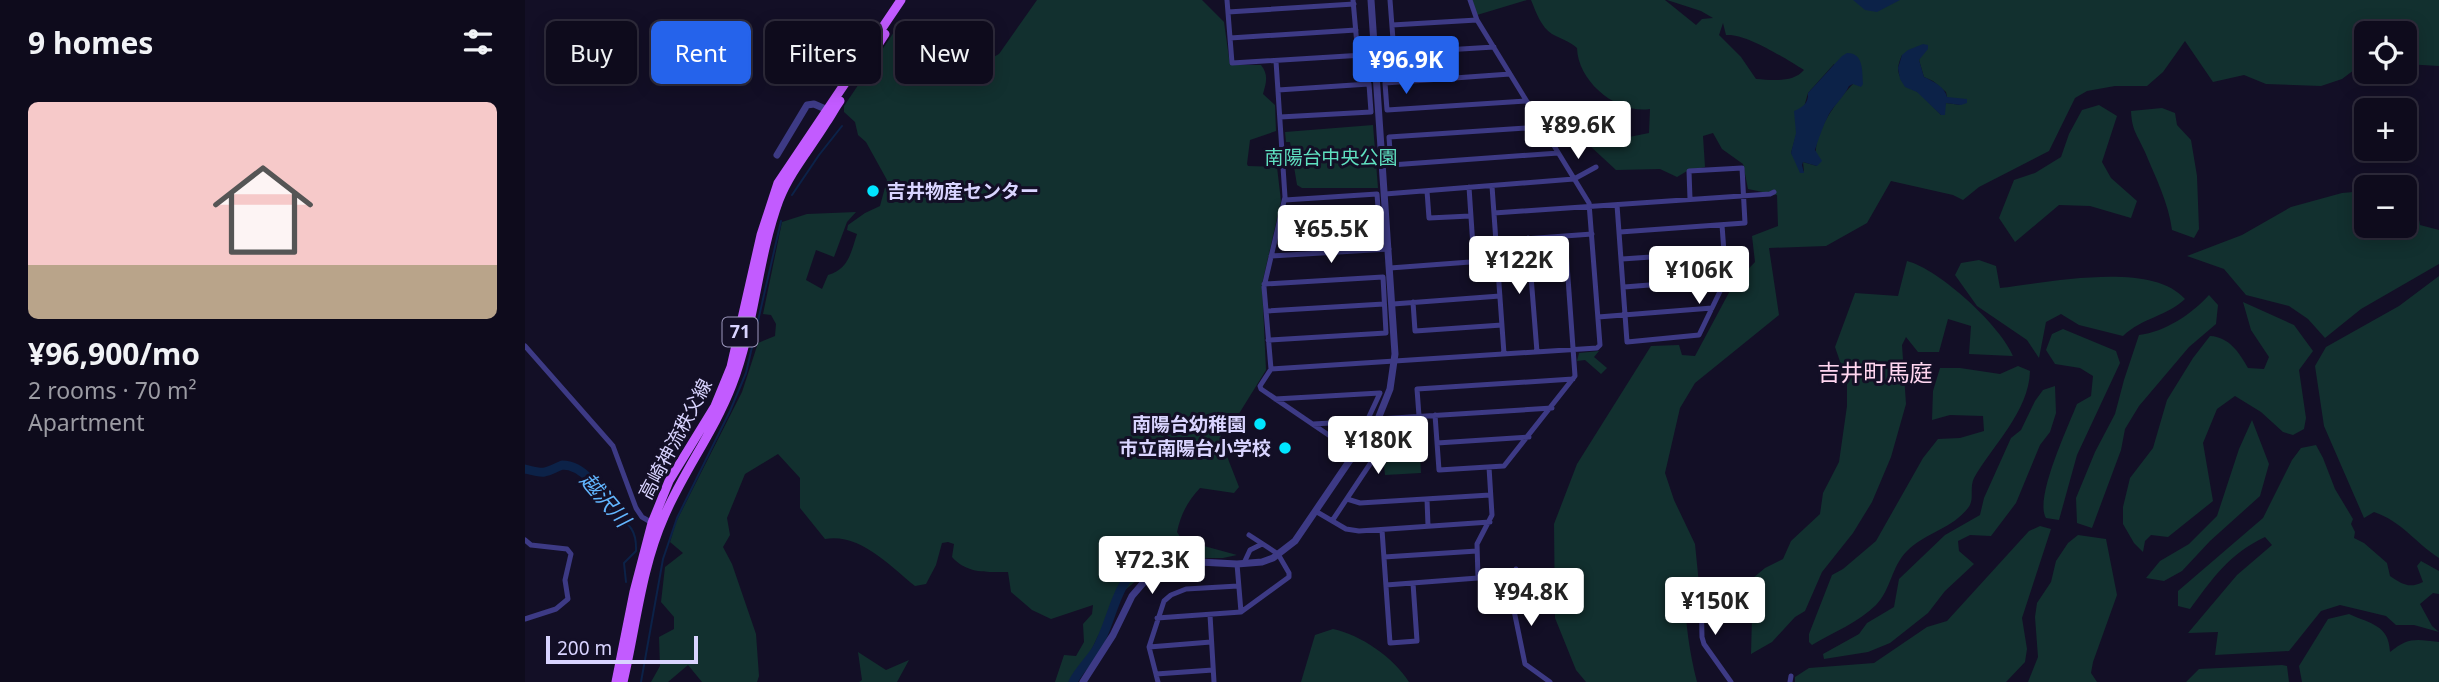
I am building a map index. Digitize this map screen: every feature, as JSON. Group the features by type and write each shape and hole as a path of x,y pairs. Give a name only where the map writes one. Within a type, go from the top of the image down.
{"main road":[{"name":"高崎神流秩父線","path":"830,111 901,0"},
{"name":"高崎神流秩父線","path":"616,682 631,604 670,481 715,406 731,367 761,235 778,183 907,0"},
{"name":"高崎神流秩父線","path":"623,682 656,524"}],"street":[{"path":"1227,0 1232,63 1494,47"},
{"path":"1268,340 1386,333 1390,268 1371,0"},
{"path":"1390,0 1394,54"},
{"path":"1271,369 1573,350 1597,348 1599,345 1590,207 1477,20 1470,0"},
{"path":"1228,12 1354,2 1357,56"},
{"path":"1392,25 1477,20"},
{"path":"1230,38 1356,30"},
{"path":"1276,61 1285,200 1264,284 1271,369 1260,387 1355,453"},
{"path":"1510,74 1385,83 1387,110 1527,101"},
{"path":"1278,90 1369,85 1371,112 1280,117"},
{"path":"777,155 803,109 814,104 830,111"},
{"path":"1542,127 1389,137 1391,165 1558,153"},
{"path":"1385,194 1574,179 1596,167"},
{"path":"1620,232 1745,223 1742,168 1689,172 1690,199"},
{"path":"1492,186 1504,354"},
{"path":"1469,187 1474,262"},
{"path":"1427,191 1429,218 1470,216"},
{"path":"1494,213 1774,192"},
{"path":"1279,228 1379,221 1377,194 1285,200"},
{"path":"1617,205 1627,342 1696,337 1726,279 1722,225"},
{"path":"1496,240 1592,234"},
{"path":"1435,415 1440,470 1507,465 1552,408 1575,376 1565,236"},
{"path":"1528,238 1537,352"},
{"path":"1271,256 1389,249"},
{"path":"1622,259 1724,252"},
{"path":"1390,268 1497,260"},
{"path":"1083,682 1113,635 1132,596 1144,582 1176,564 1262,562 1295,541 1378,419 1390,389 1394,363 1383,277 1264,284"},
{"path":"1624,287 1726,279"},
{"path":"1266,311 1500,296"},
{"path":"1413,302 1415,331 1502,325"},
{"path":"1598,317 1712,308"},
{"path":"525,346 613,446 636,508 642,517 656,524"},
{"path":"1419,416 1417,389 1573,379"},
{"path":"1275,399 1380,393 1367,421 1313,424"},
{"path":"1378,419 1552,408"},
{"path":"1437,443 1529,437"},
{"path":"1332,521 1380,449 1365,439"},
{"path":"1387,585 1478,578 1477,544 1492,515 1489,467"},
{"path":"1347,499 1360,503 1490,495"},
{"path":"1427,499 1428,526"},
{"path":"1317,512 1354,531 1490,522"},
{"path":"1382,530 1390,643 1417,641 1413,583"},
{"path":"1157,618 1241,612 1289,576 1278,554 1249,535"},
{"path":"525,540 531,545 567,548 571,554 565,580 568,599 556,609 525,619"},
{"path":"1241,612 1238,586 1241,564 1250,550 1263,544"},
{"path":"1384,557 1476,551"},
{"path":"1517,569 1511,596 1525,664 1550,682"},
{"path":"1158,682 1149,647 1164,601 1178,591 1238,586"},
{"path":"1701,592 1702,637 1710,654 1731,682"},
{"path":"1210,615 1214,682"},
{"path":"1149,647 1211,642"},
{"path":"1156,674 1213,670"}],"green space":[{"path":"1037,0 1202,0 1224,22 1230,65 1261,65 1265,72 1263,94 1275,105 1276,131 1250,140 1247,164 1277,167 1281,201 1262,284 1266,370 1232,425 1221,433 1221,441 1239,487 1234,493 1200,488 1185,508 1177,532 1182,540 1237,555 1223,558 1182,558 1150,569 1124,591 1076,682 1055,682 1064,655 1076,656 1084,642 1083,624 1092,614 1093,605 1051,619 1032,610 1011,592 1008,572 978,571 964,567 952,557 954,544 948,542 942,543 936,565 926,584 915,586 862,546 838,538 825,539 800,508 800,478 778,454 745,474 727,518 730,535 723,547 732,564 756,634 759,676 757,682 702,682 688,665 668,682 651,682 660,666 659,637 674,629 674,617 661,602 665,567 683,553 670,542 676,522 742,392 758,343 775,336 776,324 771,315 763,314 782,222 807,214 856,212 847,222 834,257 816,250 806,280 822,289 828,275 841,269 851,253 857,234 847,230 848,225 880,206 887,180 866,142 858,135 855,122 844,112 844,106 859,84 881,84 881,51 895,30 895,84 993,84 993,57 999,54"},
{"path":"1472,0 1527,0 1477,15"},
{"path":"1531,0 1665,0 1696,25 1702,19 1713,18 1701,11 1667,0 2439,0 2439,66 2417,65 2417,21 2354,21 2354,70 2342,79 2321,86 2266,84 2244,75 2213,82 2185,41 2163,72 2147,86 2115,86 2087,91 2075,98 2049,151 1979,187 1963,200 1953,195 1891,181 1867,223 1826,246 1769,248 1779,315 1695,383 1680,408 1665,473 1674,500 1695,544 1699,584 1685,583 1685,595 1688,633 1697,682 1586,682 1576,670 1555,618 1554,524 1577,464 1651,346 1679,345 1682,355 1695,356 1733,285 1755,262 1752,236 1778,226 1777,195 1748,189 1743,164 1722,149 1713,133 1703,136 1705,167 1687,171 1677,177 1660,169 1616,170 1589,145 1649,133 1650,109 1625,106 1601,93 1584,73 1577,48 1548,31 1539,19","holes":["1723,23 1726,35 1755,42 1804,70 1788,79 1756,79 1741,57 1719,35","1902,55 1920,57 1924,77 1933,81 1946,92 1947,97 1961,105 1946,103 1941,115 1899,75","1834,64 1853,84 1835,106 1820,132 1816,151 1817,166 1803,162 1804,172 1791,153 1808,93"]},
{"path":"2099,105 2117,116 2102,162 2111,178 2137,201 2131,218 2090,206 2059,205 2015,242 1999,218 2014,180 2035,173 2061,157 2082,110"},
{"path":"2162,108 2175,113 2177,125 2191,140 2197,176 2199,229 2194,238 2172,230 2161,190 2132,123 2131,111"},
{"name":"南陽台中央公園","path":"1373,125 1378,188 1302,188 1297,185 1290,142 1286,142 1285,132"},
{"path":"2354,192 2354,238 2417,238 2417,209 2420,225 2439,230 2439,264 2361,309 2325,338 2308,319 2289,306 2246,295 2224,269 2187,256 2242,235 2291,207"},
{"path":"1979,260 1996,266 2000,288 2070,279 2124,277 2148,280 2169,287 2185,299 2123,336 2079,325 2061,314 2046,322 2039,358 2027,340 1977,306 1955,275 1961,263"},
{"path":"1907,261 1935,275 1967,300 1996,330 2013,356 1969,354 1971,326 1948,319 1939,352 1918,352 1906,337 1902,345 1906,404 1891,457 1872,502 1853,533 1822,572 1805,611 1795,617 1772,642 1751,654 1753,578 1783,559 1791,541 1820,514 1823,493 1839,462 1847,406 1847,382 1835,347 1855,293 1898,296"},
{"path":"2439,276 2439,558 2384,516 2374,512 2364,518 2324,426 2315,366 2326,347 2399,306"},
{"path":"2209,295 2218,305 2216,324 2189,347 2139,406 2125,429 2121,450 2092,528 2077,523 2076,498 2095,452 2115,414 2139,335 2159,330 2177,321"},
{"path":"2243,302 2294,325 2313,351 2299,370 2306,418 2304,429 2293,435 2283,432 2261,412 2235,396 2217,409 2203,443 2213,501 2168,537 2151,535 2145,541 2143,552 2123,524 2123,507 2130,478 2153,448 2167,400 2193,358 2210,336 2228,342 2248,368 2264,369 2269,357 2251,330"},
{"path":"2063,329 2116,351 2120,363 2077,455 2059,520 2046,518 2044,509 2048,480 2077,404 2091,396 2093,376 2080,368 2055,364 2046,350 2052,334"},
{"path":"1599,351 1594,357 1607,368 1601,374 1585,360 1577,361 1579,353"},
{"path":"2018,366 2030,371 2028,386 2017,414 1974,478 1968,508 1955,521 1907,551 1876,605 1854,622 1812,645 1809,642 1809,634 1832,575 1876,541 1923,458 1938,439 1960,438 1984,431 1983,416 1950,415 1932,420 1933,391 1940,368 2000,374"},
{"path":"2055,386 2056,413 2050,432 2040,445 2016,503 1991,536 1970,535 1958,541 1959,551 1974,564 1945,591 1928,613 1890,643 1868,652 1824,659 1823,654 1859,634 1867,623 1894,607 1899,579 1945,535 1980,515 1984,498 2011,438 2021,430 2043,390"},
{"path":"1417,419 1417,444 1411,444 1412,456 1420,456 1421,473 1385,475 1384,466 1390,458 1381,452 1390,435 1390,421"},
{"path":"2252,420 2269,464 2260,496 2210,541 2182,571 2164,581 2146,578 2160,561 2189,544 2217,516 2239,449"},
{"path":"2316,445 2335,489 2353,519 2351,524 2355,532 2354,538 2387,563 2390,576 2406,585 2423,582 2417,566 2421,561 2439,571 2439,594 2433,593 2420,604 2432,626 2439,632 2414,625 2396,625 2386,616 2340,605 2321,611 2289,651 2215,655 2218,632 2188,633 2237,575 2272,545 2265,537 2241,551 2214,577 2190,609 2178,606 2178,591 2263,518 2292,460 2301,448"},
{"path":"2040,526 2051,529 2022,618 2027,649 2025,662 2006,682 1795,682 1795,677 1809,668 1874,663 1927,627 1947,621 2029,531"},
{"path":"2078,535 2106,539 2117,595 2093,662 2091,673 2097,682 2028,682 2038,657 2035,617 2037,603 2051,582 2056,561 2068,543"},
{"path":"2349,614 2382,631 2389,643 2390,652 2413,640 2439,642 2439,682 2302,682 2299,666 2328,619"},
{"path":"1333,629 1376,648 1409,682 1301,682 1315,635"},
{"path":"858,652 886,670 909,660 897,682 859,682 862,680"},
{"path":"2287,666 2289,682 2186,682 2199,669"}],"water":[{"path":"1853,0 1900,0 1877,12 1865,10"},
{"path":"1923,44 1928,45 1919,60 1924,77 1941,87 1947,97 1967,99 1967,103 1961,105 1946,103 1945,115 1941,115 1917,92 1905,87 1900,79 1898,68 1902,55"},
{"path":"1847,53 1859,59 1863,84 1861,87 1853,84 1849,86 1829,114 1815,150 1822,161 1817,166 1803,162 1804,173 1800,173 1791,153 1796,133 1794,111 1804,105 1808,93"}],"waterway":[{"path":"792,195 842,126"},
{"path":"641,682 663,559 677,518 746,373 781,221"},
{"name":"越沢川","path":"525,469 544,472 562,465 577,469 596,486 608,508"},
{"name":"越沢川","path":"608,508 629,526 635,536 636,551 624,563 626,582"},
{"path":"1073,682 1102,639 1126,581 1143,563"}],"place":[{"name":"吉井物産センター","path":"873,191"},
{"name":"南陽台幼稚園","path":"1260,424"},
{"name":"市立南陽台小学校","path":"1285,448"}],"district":[{"name":"吉井町馬庭","path":"1875,373"}]}
